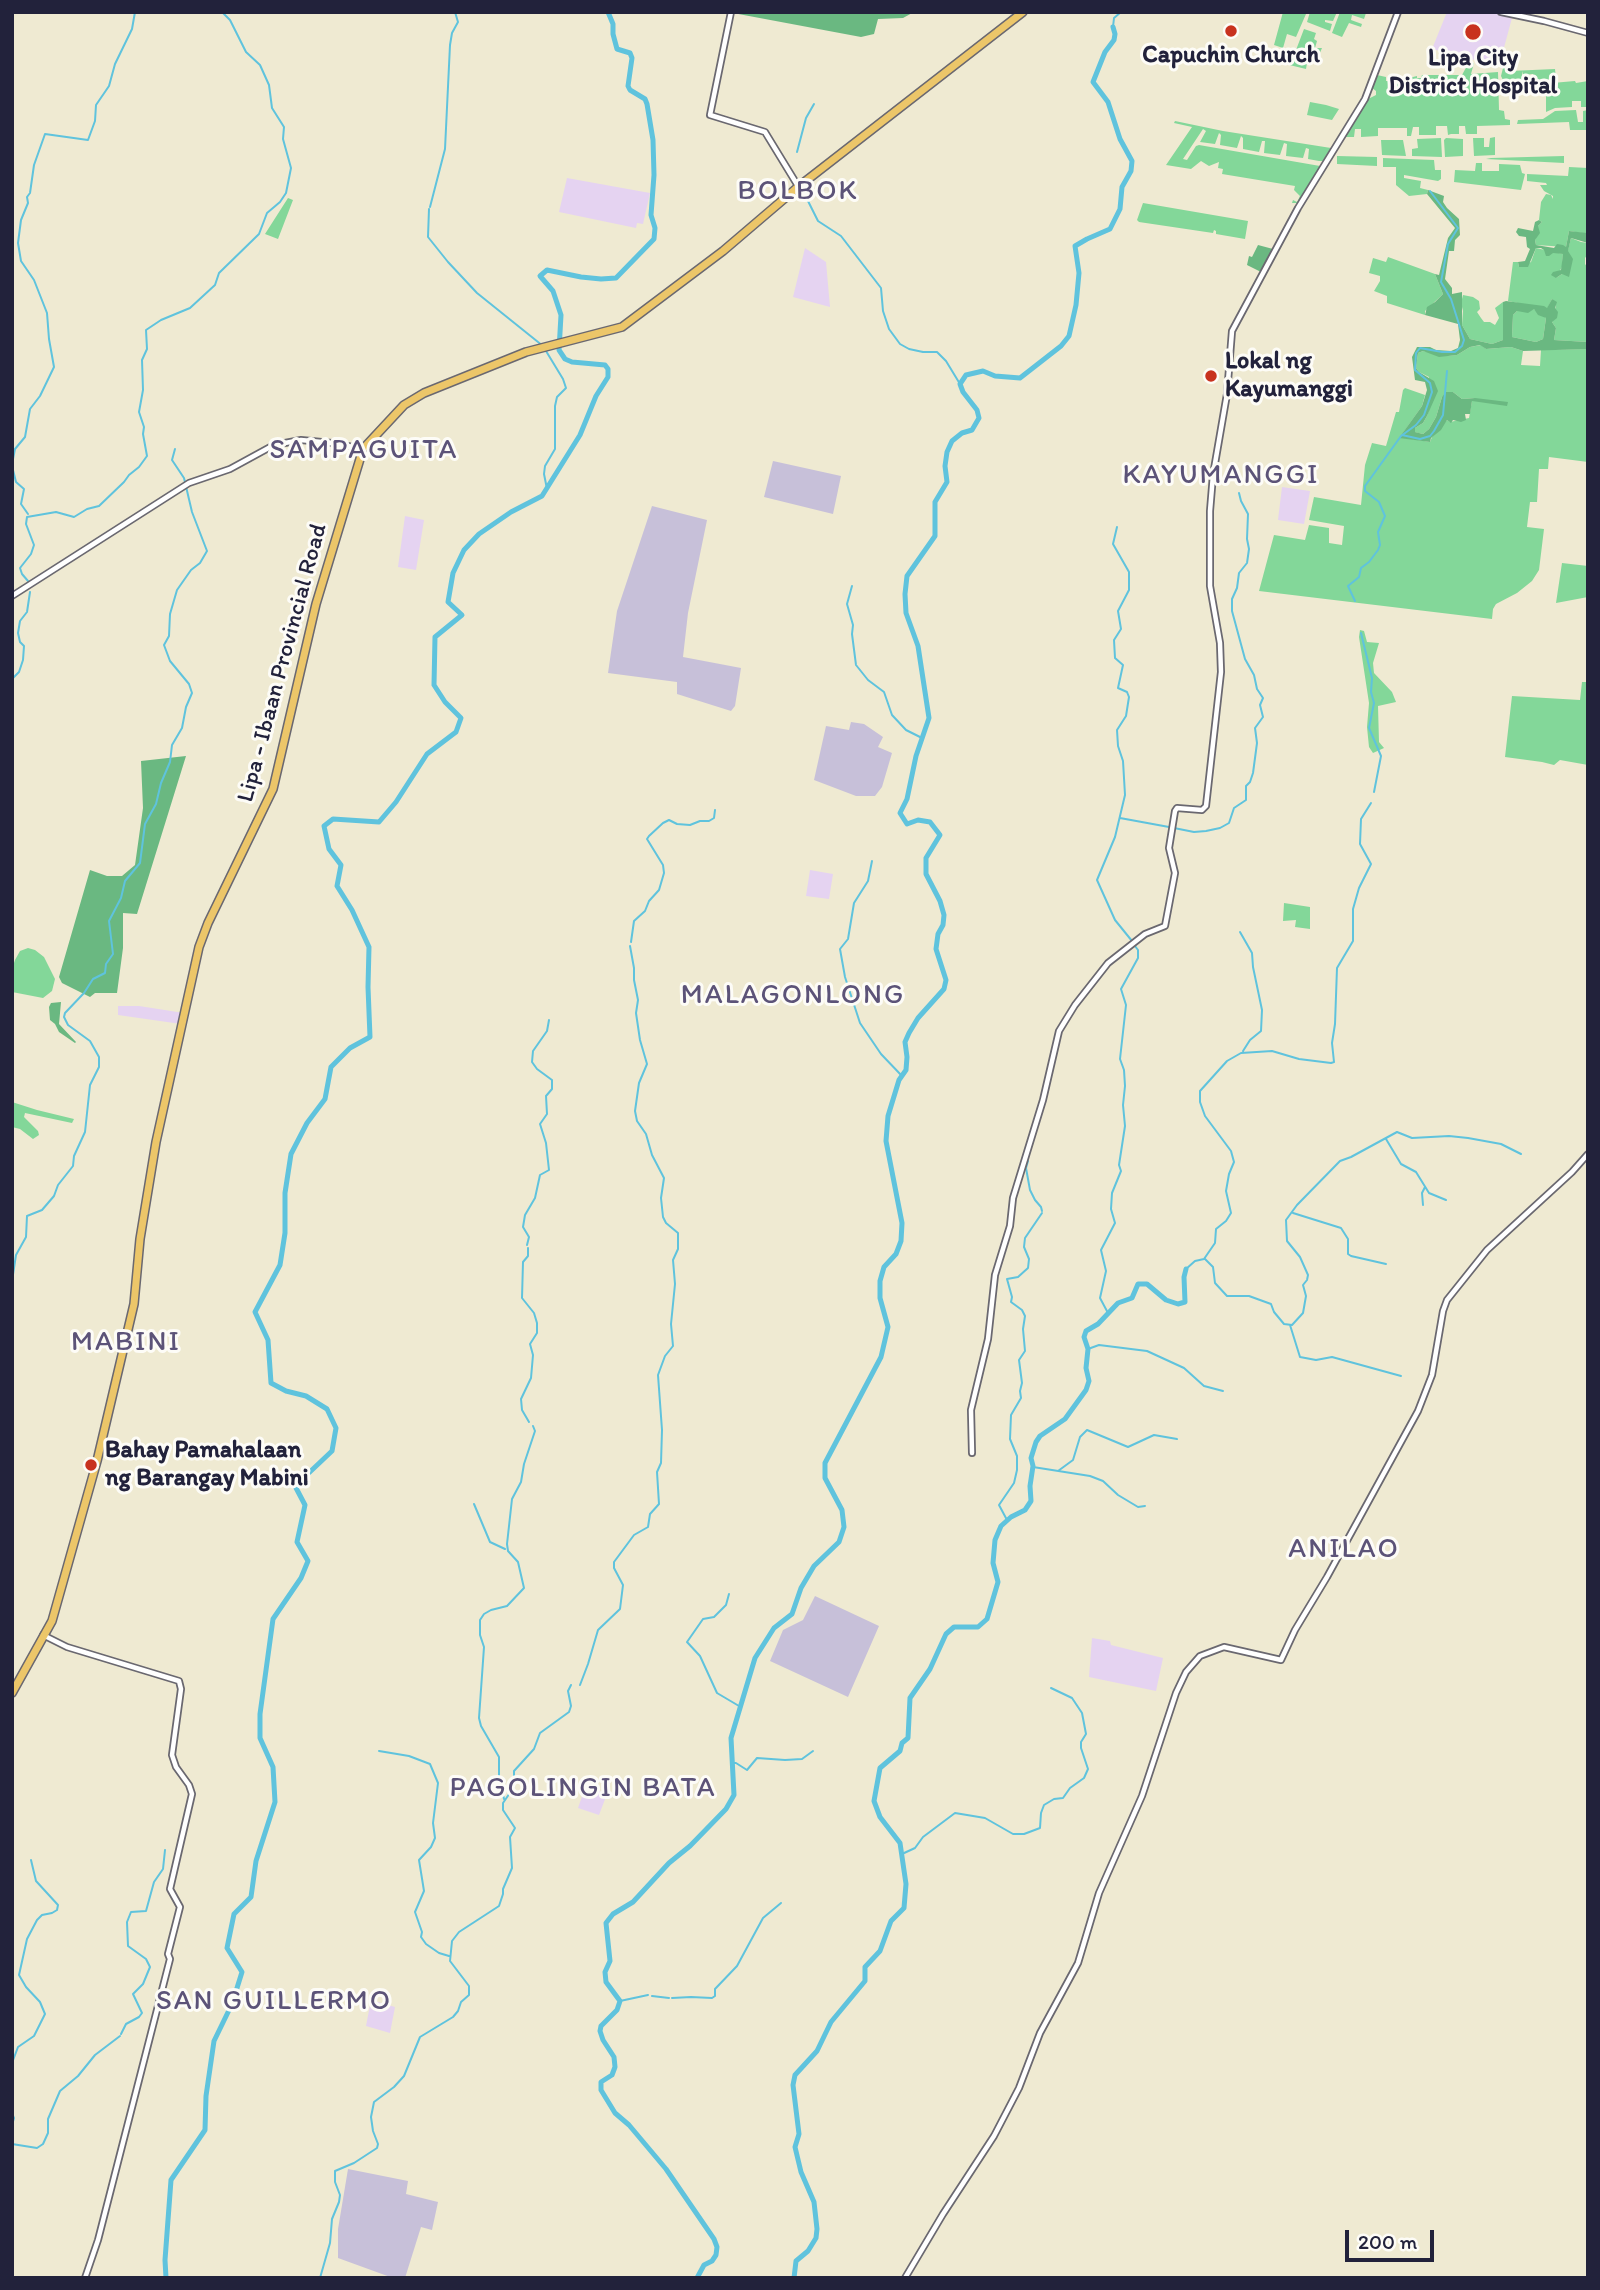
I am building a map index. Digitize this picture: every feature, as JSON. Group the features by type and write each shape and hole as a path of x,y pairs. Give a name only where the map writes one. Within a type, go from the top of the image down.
{"main road":[{"name":"Lipa - Ibaan Provincial Road","path":"12,1693 52,1621 99,1456 134,1304 140,1239 156,1142 199,947 206,927 273,789 316,604 363,450 412,399 513,356 622,327 723,251 798,187 1023,12"}],"street":[{"path":"732,12 710,115 765,132 798,187"},
{"path":"972,1452 971,1410 988,1339 996,1275 1010,1226 1013,1198 1043,1100 1059,1031 1075,1005 1108,963 1136,940 1165,926 1175,873 1169,848 1176,809 1202,810 1206,806 1221,672 1220,643 1210,586 1210,511 1227,394 1232,331 1296,211 1365,99 1398,12"},
{"path":"1501,12 1588,33"},
{"path":"12,596 186,484 230,469 274,445 300,440 363,450"},
{"path":"905,2278 994,2136 1019,2088 1040,2033 1078,1963 1099,1893 1142,1796 1172,1703 1186,1672 1199,1656 1224,1647 1281,1660 1294,1630 1327,1577 1421,1404 1432,1375 1445,1304 1488,1250 1588,1154"},
{"path":"43,1636 67,1647 179,1681 181,1689 172,1755 192,1794 170,1889 180,1908 168,1954 170,1959 109,2198 85,2278"}],"shaded area":[{"name":"Lipa City District Hospital","path":"1447,12 1489,12 1512,18 1499,66 1432,49"},
{"path":"567,178 650,193 643,224 637,223 636,228 559,212"},
{"path":"805,248 826,262 830,307 793,297"},
{"path":"773,461 841,476 833,514 764,497"},
{"path":"1282,487 1310,491 1304,524 1278,520"},
{"path":"652,506 707,520 688,613 683,657 741,668 735,706 731,711 677,694 677,682 608,673 617,611"},
{"path":"405,516 424,520 416,570 398,567"},
{"path":"851,722 864,724 883,737 878,747 892,753 882,787 875,796 856,796 814,780 826,726 849,730"},
{"path":"810,870 833,874 829,899 806,896"},
{"path":"118,1006 139,1006 184,1013 181,1024 118,1015"},
{"path":"815,1596 879,1626 848,1697 770,1661 783,1630 803,1620"},
{"path":"1092,1638 1163,1658 1156,1691 1089,1677"},
{"path":"586,1785 607,1794 599,1815 578,1808"},
{"path":"371,2000 395,2007 390,2033 366,2026"},
{"path":"348,2169 408,2181 406,2194 438,2202 432,2230 421,2227 405,2278 393,2278 338,2258 338,2229"}],"green space":[{"path":"914,12 903,18 878,19 874,34 861,37 733,13"},
{"path":"1283,12 1306,14 1296,37 1287,34 1283,48 1274,45"},
{"path":"1310,12 1337,12 1333,21 1325,20 1332,24 1330,31 1307,22"},
{"path":"1340,12 1366,13 1364,19 1352,15 1351,20 1362,24 1361,27 1349,23 1342,37 1332,33"},
{"path":"1304,29 1316,33 1315,48 1322,48 1319,55 1296,50"},
{"path":"1279,50 1308,57 1306,69 1277,62"},
{"path":"1506,56 1513,57 1510,71 1555,69 1556,79 1534,81 1533,74 1523,75 1522,71 1522,81 1504,82 1501,76"},
{"path":"1469,62 1474,63 1471,74 1498,72 1499,110 1504,111 1505,119 1510,120 1510,125 1477,126 1477,134 1466,134 1465,126 1459,126 1459,134 1448,135 1447,126 1436,126 1436,135 1419,135 1419,127 1413,127 1411,136 1407,136 1407,128 1378,128 1378,136 1361,137 1361,129 1355,129 1354,137 1343,137 1366,100 1376,95 1372,88 1377,75 1386,77 1388,81 1389,78 1397,79 1398,76 1405,79 1417,76 1421,78 1422,75 1462,75"},
{"path":"1588,81 1588,107 1581,107 1581,101 1572,101 1572,107 1555,108 1546,112 1546,95 1552,94 1552,83"},
{"path":"1310,102 1339,109 1332,120 1307,115"},
{"path":"1576,110 1578,122 1583,122 1583,111 1588,110 1586,130 1570,130 1569,122 1517,124 1518,120 1543,119 1555,111"},
{"path":"1175,121 1331,148 1323,161 1308,159 1309,149 1306,148 1303,158 1286,156 1287,144 1284,143 1280,155 1264,153 1265,141 1262,141 1259,152 1243,149 1241,136 1237,148 1220,145 1219,133 1215,144 1200,142 1206,131 1203,129 1183,159 1187,160 1199,145 1320,166 1298,203 1292,203 1293,200 1297,202 1300,196 1294,190 1295,186 1222,174 1223,169 1218,168 1219,162 1209,166 1201,161 1191,169 1166,165 1192,127 1174,123"},
{"path":"1495,137 1495,155 1474,156 1473,138 1484,138 1484,147 1489,147 1490,138"},
{"path":"1441,138 1442,157 1412,156 1412,149 1418,148 1417,139"},
{"path":"1446,138 1463,139 1463,156 1445,157"},
{"path":"1381,140 1403,140 1406,156 1382,155"},
{"path":"1337,156 1377,157 1377,166 1337,164"},
{"path":"1564,156 1564,163 1486,159 1491,158"},
{"path":"1383,158 1434,160 1435,170 1441,170 1441,179 1438,181 1404,175 1404,178 1421,181 1420,188 1428,190 1427,194 1409,196 1396,185 1396,167 1383,167"},
{"path":"1476,163 1482,163 1482,171 1499,171 1499,164 1520,165 1522,173 1525,174 1521,190 1454,182 1455,170 1475,171"},
{"path":"1569,167 1588,168 1588,234 1569,231 1566,247 1536,245 1538,226 1542,222 1539,220 1541,202 1546,194 1553,199 1553,196 1540,185 1547,185 1546,183 1527,181 1527,174 1568,176"},
{"path":"1428,190 1444,196 1443,202 1459,219 1460,235 1455,240 1454,251 1449,251 1445,279 1452,288 1452,294 1462,292 1462,325 1470,339 1492,344 1503,340 1503,302 1547,308 1552,299 1557,302 1555,308 1558,312 1557,318 1552,322 1556,328 1554,340 1588,342 1588,349 1523,351 1511,347 1486,349 1480,345 1470,347 1457,355 1439,357 1423,351 1418,353 1416,368 1434,381 1438,391 1427,416 1423,423 1415,428 1415,432 1423,434 1429,429 1446,392 1453,392 1462,399 1508,402 1507,406 1472,401 1470,414 1465,414 1466,420 1453,420 1451,423 1447,420 1430,442 1399,438 1422,406 1427,390 1425,382 1415,380 1412,357 1417,347 1451,351 1458,348 1460,340 1458,324 1425,315 1427,307 1443,294 1435,274 1439,275 1448,238 1455,228 1427,194","holes":["1534,309 1538,315 1546,318 1543,339 1536,342 1512,337 1513,315 1517,311 1528,313"]},
{"path":"288,198 293,200 278,239 265,234"},
{"path":"1143,203 1248,221 1245,239 1216,234 1214,230 1213,233 1139,222 1137,220"},
{"path":"1588,219 1588,243 1571,238 1568,251 1573,259 1569,277 1562,274 1556,278 1551,275 1561,270 1563,254 1553,253 1546,256 1541,248 1536,248 1528,267 1519,267 1518,262 1525,261 1530,249 1527,247 1526,237 1519,236 1516,232 1518,228 1533,231 1535,222 1539,220 1542,222 1538,226 1540,233 1535,240 1536,245 1554,248 1557,244 1566,247 1569,231 1587,233"},
{"path":"1571,238 1588,243 1585,264 1588,268 1588,342 1554,340 1556,328 1552,322 1556,305 1552,299 1547,309 1508,301 1513,262 1518,262 1519,267 1531,262 1536,248 1563,254 1562,267 1556,278 1562,274"},
{"path":"1258,245 1273,249 1261,272 1247,265 1249,256 1252,257"},
{"path":"1388,257 1435,274 1443,294 1425,311 1425,315 1387,303 1387,296 1374,291 1380,276 1369,273 1373,258 1386,262"},
{"path":"1463,295 1479,301 1480,309 1477,312 1484,322 1495,325 1499,318 1495,308 1503,302 1503,340 1492,344 1470,339 1462,325"},
{"path":"1534,309 1546,318 1543,339 1536,342 1512,337 1513,315 1517,311"},
{"path":"1481,345 1486,349 1511,347 1523,351 1521,365 1540,366 1541,350 1588,349 1588,462 1549,457 1548,469 1539,469 1537,502 1530,502 1527,527 1544,529 1539,570 1532,581 1496,604 1492,619 1259,591 1274,535 1305,540 1309,525 1329,528 1329,543 1342,545 1344,526 1309,520 1314,497 1361,505 1365,465 1372,443 1386,446 1405,388 1425,395 1422,406 1400,437 1430,442 1447,420 1450,422 1469,418 1475,398 1462,399 1453,392 1442,397 1429,429 1423,434 1414,432 1415,428 1423,423 1430,407 1429,377 1416,368 1418,353 1423,351 1446,356 1457,355 1470,347"},
{"path":"1562,563 1588,566 1588,597 1556,603"},
{"path":"1360,630 1364,631 1367,642 1379,643 1373,663 1374,673 1392,692 1396,702 1378,706 1379,742 1384,748 1373,753 1369,747 1369,703"},
{"path":"1582,682 1588,682 1588,765 1560,760 1554,765 1505,757 1512,696 1580,700"},
{"path":"186,756 137,914 123,913 123,948 117,993 95,993 90,997 62,983 59,977 90,870 107,876 122,876 135,865 143,808 141,761"},
{"path":"1284,903 1310,907 1310,929 1295,927 1296,920 1283,921"},
{"path":"28,948 44,957 55,979 52,991 43,998 12,992 12,969 15,960 20,951"},
{"path":"61,1002 59,1024 75,1043 59,1032 50,1020 51,1003"},
{"path":"12,1102 74,1119 72,1123 25,1113 24,1117 38,1131 39,1135 33,1139 20,1129 12,1127"}],"waterway":[{"path":"12,464 15,449 25,437 30,409 40,396 54,367 47,313 34,280 21,261 18,243 34,165 45,134 88,140 95,121 96,105 109,86 115,64 132,29 135,12"},
{"path":"28,581 20,568 31,554 34,545 26,524 27,517 56,512 74,517 99,506 147,456 144,427 139,412 143,390 142,360 147,349 146,330 161,320 190,308 215,285 219,273 259,234 267,213 286,193 291,168 283,139 284,127 272,108 269,85 260,65 246,52 230,20 222,12"},
{"path":"430,207 445,149 450,45 458,22 455,12"},
{"path":"166,2278 171,2180 205,2130 206,2096 214,2041 232,2004 242,1972 227,1948 234,1914 251,1897 256,1861 275,1802 273,1767 260,1738 260,1714 273,1619 301,1578 308,1561 297,1542 305,1505 295,1486 332,1451 336,1428 327,1409 306,1396 286,1391 271,1383 268,1340 255,1312 280,1265 285,1233 285,1193 291,1154 307,1123 325,1099 331,1067 350,1048 370,1037 369,947 352,910 337,886 341,865 329,849 324,826 333,819 379,822 396,802 427,754 456,732 461,718 445,702 434,685 435,637 462,615 448,602 453,573 464,550 479,534 511,512 542,496 580,435 596,396 608,377 605,365 565,359 559,350 561,315 553,291 540,276 547,270 581,277 616,278 654,239 655,228 651,215 653,140 647,104 645,99 628,86 632,58 630,53 617,49 608,12"},
{"path":"1113,27 1114,18 1121,12"},
{"path":"697,2278 704,2265 716,2255 714,2239 666,2169 629,2125 615,2113 601,2090 601,2082 612,2075 615,2067 614,2057 603,2040 601,2026 617,2010 620,2001 606,1982 605,1972 610,1961 606,1923 613,1914 633,1902 669,1863 690,1846 726,1809 734,1795 731,1738 755,1658 774,1628 792,1614 801,1588 814,1566 839,1542 844,1527 842,1510 825,1478 825,1463 881,1357 888,1327 880,1298 880,1281 884,1267 896,1254 901,1241 902,1223 886,1141 888,1116 899,1080 906,1070 905,1042 918,1018 944,989 946,980 936,949 944,915 926,874 926,858 940,835 930,822 918,820 907,824 900,813 907,799 916,756 929,718 918,646 906,613 907,576 935,536 935,502 947,482 945,466 952,441 962,433 972,430 979,418 977,410 960,384 966,375 983,371 995,376 1020,378 1061,346 1069,336 1076,305 1079,273 1075,246 1110,229 1120,209 1122,187 1131,171 1132,161 1120,139 1108,102 1093,82 1105,52 1114,40 1113,27"},
{"path":"797,152 806,118 814,104"},
{"path":"1355,601 1348,586 1359,577 1361,568 1378,550 1378,532 1385,516 1379,502 1365,491 1365,486 1401,436 1424,415 1432,392 1430,383 1415,370 1416,353 1420,348 1455,352 1464,340 1451,299 1441,282 1448,244 1458,228 1430,191"},
{"path":"806,197 818,221 841,236 881,288 883,311 889,329 900,344 909,349 937,352 960,384"},
{"path":"429,209 428,237 448,262 477,293 543,346"},
{"path":"546,351 566,388 557,397 555,406 555,449 545,466 544,474 547,489"},
{"path":"1402,435 1420,439 1430,436 1434,431 1443,415 1447,371"},
{"path":"12,1281 16,1255 26,1237 27,1216 42,1210 73,1166 74,1156 85,1132 90,1085 99,1067 99,1057 90,1041 68,1025 65,1013 93,979 105,973 106,964 113,954 109,921 121,898 125,881 140,863 145,824 156,804 170,762 172,745 182,728 192,693 189,684 170,661 164,645 169,636 170,614 177,590 207,551 192,512 184,478 172,460 175,449"},
{"path":"12,466 16,482 24,489 21,504 28,514"},
{"path":"1174,828 1194,832 1206,831 1229,823 1234,808 1246,800 1246,786 1253,773 1257,743 1255,728 1263,717 1260,705 1263,698 1245,659 1232,611 1232,599 1239,573 1247,563 1249,549 1248,514 1239,493"},
{"path":"1117,527 1113,544 1129,572 1129,590 1118,611 1121,629 1114,640 1115,658 1123,665 1118,688 1127,692 1129,697 1126,716 1117,730 1123,761 1125,795 1115,837 1097,880 1115,920 1132,941"},
{"path":"852,586 847,604 853,625 856,665 868,680 884,692 892,715 906,730 922,738"},
{"path":"12,679 19,672 23,660 24,646 18,633 20,621 27,612 30,592"},
{"path":"1361,633 1372,678 1371,692 1374,703 1369,728 1381,756 1374,792"},
{"path":"1186,1269 1195,1261 1204,1259 1215,1243 1216,1229 1231,1213 1226,1191 1234,1162 1231,1151 1205,1116 1200,1102 1200,1091 1227,1061 1241,1053 1272,1051 1299,1059 1334,1062 1332,1043 1337,968 1353,941 1353,909 1359,888 1371,864 1360,844 1361,819 1371,803"},
{"path":"631,942 634,921 645,911 649,901 659,890 664,873 663,865 647,839 669,820 690,825 709,821 714,818 715,810"},
{"path":"1120,818 1169,827"},
{"path":"872,861 868,881 854,903 848,939 840,949 845,977 860,1023 881,1054 902,1076"},
{"path":"1240,932 1252,953 1262,1010 1261,1031 1250,1040 1243,1051"},
{"path":"580,1685 598,1630 620,1609 623,1585 614,1568 614,1562 634,1535 648,1527 650,1514 659,1504 657,1472 661,1463 662,1430 658,1375 665,1356 673,1346 673,1260 678,1249 678,1233 663,1217 661,1198 664,1178 652,1155 646,1134 637,1121 635,1111 639,1083 647,1064 636,1013 638,1000 630,946"},
{"path":"1108,1313 1100,1298 1106,1271 1101,1250 1115,1223 1111,1209 1112,1193 1121,1171 1119,1165 1125,1126 1125,1086 1120,1059 1126,1005 1121,989 1138,958 1135,946"},
{"path":"527,1245 529,1237 523,1227 525,1215 535,1198 540,1175 549,1170 546,1143 540,1124 547,1114 546,1096 552,1089 552,1080 532,1062 533,1051 547,1031 549,1020"},
{"path":"1205,1259 1213,1267 1215,1283 1227,1296 1249,1296 1271,1304 1284,1324 1292,1325 1303,1313 1306,1296 1303,1285 1308,1275 1300,1257 1287,1241 1286,1220 1340,1161 1397,1132 1412,1138 1468,1138 1501,1144 1521,1154"},
{"path":"1386,1139 1401,1164 1416,1172 1429,1193 1446,1200"},
{"path":"1028,1161 1026,1168 1030,1190 1042,1211"},
{"path":"1423,1205 1422,1193 1425,1187"},
{"path":"1007,1520 999,1505 1014,1483 1017,1470 1017,1456 1010,1439 1011,1415 1021,1398 1019,1360 1025,1351 1025,1316 1022,1310 1011,1302 1007,1279 1018,1277 1028,1268 1025,1238 1042,1213"},
{"path":"1293,1213 1341,1228 1348,1239 1348,1254 1386,1264"},
{"path":"528,1248 528,1256 523,1262 522,1298 534,1313 537,1323 537,1333 530,1344 533,1355 531,1378 521,1399 522,1410 529,1422"},
{"path":"794,2278 796,2261 808,2251 816,2238 817,2229 814,2202 801,2172 795,2147 799,2134 793,2085 795,2075 817,2051 831,2022 865,1981 865,1967 880,1951 891,1921 904,1908 906,1884 900,1843 880,1817 874,1801 880,1768 900,1751 902,1743 908,1738 910,1698 930,1669 946,1634 954,1627 978,1627 987,1619 998,1582 993,1563 995,1540 1001,1526 1025,1510 1031,1501 1031,1458 1036,1442 1040,1436 1065,1419 1086,1390 1089,1381 1086,1368 1088,1349 1084,1337 1086,1331 1098,1324 1118,1303 1132,1298 1138,1284 1147,1284 1166,1300 1178,1304 1185,1302 1186,1269"},
{"path":"1290,1325 1300,1357 1316,1360 1332,1357 1401,1376"},
{"path":"1088,1349 1099,1345 1147,1351 1184,1368 1204,1386 1223,1391"},
{"path":"504,1799 499,1777 499,1757 479,1718 484,1647 480,1635 480,1620 491,1610 507,1606 524,1588 518,1562 508,1551 507,1544 512,1499 521,1482 535,1431 533,1426"},
{"path":"1058,1471 1073,1460 1080,1437 1087,1430 1128,1447 1154,1435 1177,1439"},
{"path":"1033,1467 1090,1476 1103,1481 1118,1495 1138,1507 1145,1506"},
{"path":"474,1504 490,1542 505,1549"},
{"path":"729,1594 726,1605 714,1617 703,1619 687,1642 700,1656 717,1693 739,1706"},
{"path":"320,2278 330,2243 332,2219 340,2195 335,2182 335,2171 354,2163 377,2148 371,2117 374,2102 404,2076 420,2037 453,2017 461,2002 469,1995 469,1986 450,1961 452,1941 459,1932 499,1906 512,1868 510,1837 515,1828 503,1810 503,1803 514,1787 514,1771 534,1749 540,1733 569,1712 571,1706 568,1691 571,1685"},
{"path":"902,1854 915,1848 923,1837 955,1813 985,1818 1013,1834 1024,1834 1040,1828 1044,1805 1054,1799 1063,1798 1070,1788 1084,1778 1088,1769 1081,1748 1086,1734 1082,1713 1072,1698 1051,1688"},
{"path":"379,1751 409,1756 430,1764 438,1783 433,1823 435,1838 419,1860 424,1891 415,1912 422,1932 421,1937 426,1944 449,1956"},
{"path":"731,1763 747,1770 757,1758 802,1759 813,1751"},
{"path":"121,2034 126,2024 142,2013 133,1994 143,1984 150,1967 146,1959 128,1946 127,1922 131,1912 146,1911 154,1882 163,1869 165,1850"},
{"path":"12,2063 18,2047 34,2036 45,2014 40,2002 19,1975 27,1939 37,1920 42,1915 57,1910 58,1905 36,1881 31,1860"},
{"path":"672,1998 715,1996 715,1989 737,1966 763,1918 781,1903"},
{"path":"620,2001 648,1995"},
{"path":"652,1996 669,1998"},
{"path":"12,2144 37,2148 43,2144 48,2133 48,2119 60,2091 78,2076 95,2055 120,2036"},
{"path":"12,2113 12,2125"}],"place":[{"name":"Capuchin Church","path":"1231,31"},
{"name":"Lipa City District Hospital","path":"1473,32"},
{"name":"Lokal ng Kayumanggi","path":"1211,376"},
{"name":"Bahay Pamahalaan ng Barangay Mabini","path":"91,1465"}],"district":[{"name":"BOLBOK","path":"798,192"},
{"name":"SAMPAGUITA","path":"364,451"},
{"name":"KAYUMANGGI","path":"1221,476"},
{"name":"MALAGONLONG","path":"793,996"},
{"name":"MABINI","path":"126,1343"},
{"name":"ANILAO","path":"1344,1550"},
{"name":"PAGOLINGIN BATA","path":"583,1789"},
{"name":"SAN GUILLERMO","path":"274,2002"}]}
